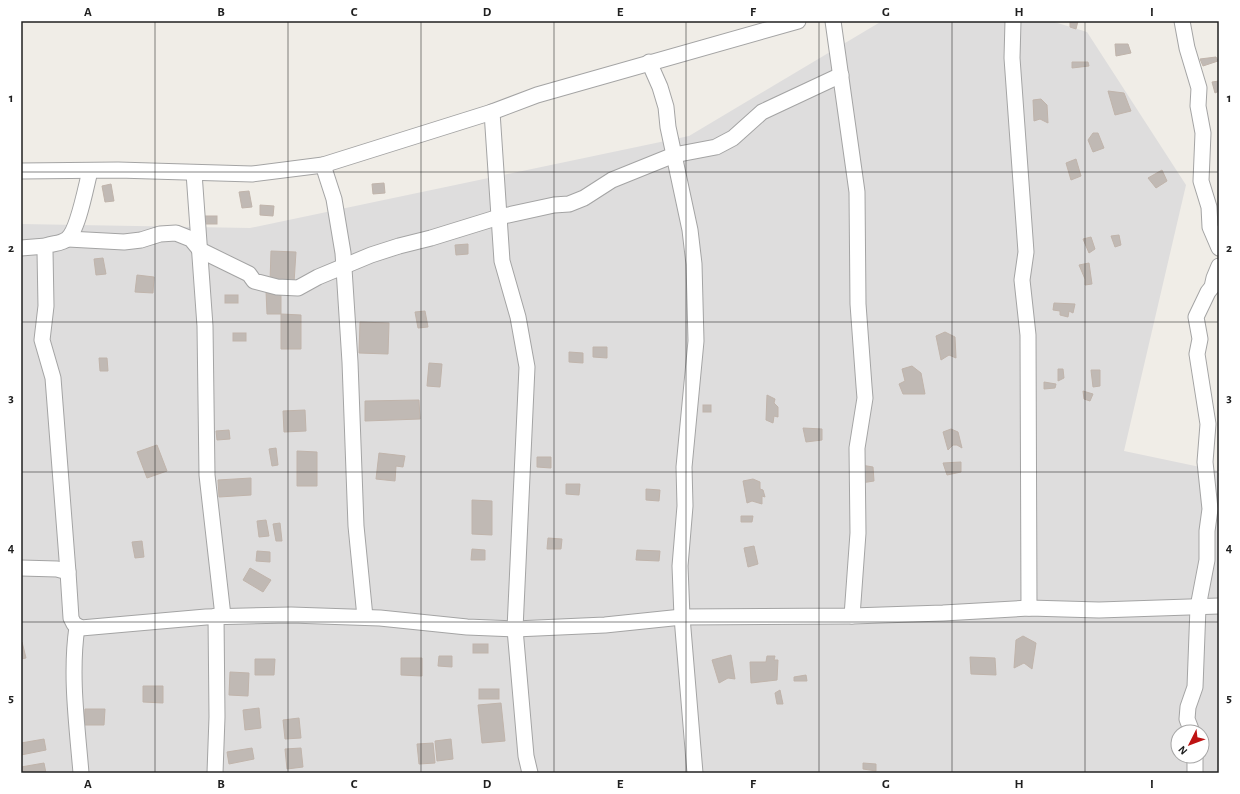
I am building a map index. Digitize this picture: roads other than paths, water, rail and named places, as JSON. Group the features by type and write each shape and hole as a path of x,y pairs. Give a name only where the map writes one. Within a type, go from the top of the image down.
{"street":[{"path":"21,171 252,174 323,165 492,112 537,95 798,21"},
{"path":"833,21 858,192 858,304 865,398 857,448 858,533 852,616"},
{"path":"1013,21 1012,58 1026,252 1022,280 1028,335 1029,608"},
{"path":"1182,21 1187,48 1199,88 1198,106 1203,133 1201,181 1209,207 1210,227 1219,248"},
{"path":"649,62 663,97 690,230 694,264 697,318 696,341 684,467 685,506 680,566 682,617 695,773"},
{"path":"21,248 46,246 68,239 124,242 141,240 160,234 176,233 191,239 200,250 248,274 254,281 277,287 298,288 318,277 371,255 499,217 554,205 569,204 584,198 612,180 674,156 716,147 733,138 762,112 841,75"},
{"path":"492,112 502,261 518,317 527,367 515,629 526,756 530,773"},
{"path":"323,165 334,199 344,267 356,526 365,617"},
{"path":"68,239 71,236 79,215 90,171"},
{"path":"194,173 207,371 207,475 219,616 215,773"},
{"path":"46,246 46,306 42,340 53,378 71,618 77,627 74,644 74,667 81,773"},
{"path":"1189,724 1187,719 1188,707 1195,687 1198,607 1206,560 1210,500 1205,477 1208,424 1197,354 1200,339 1196,317 1212,287 1219,266"},
{"path":"21,568 57,568 68,572"},
{"path":"77,627 81,628 219,616 291,615 365,617 468,627 515,629 605,625 682,617 852,616 1029,608 1099,610 1219,606"}]}
